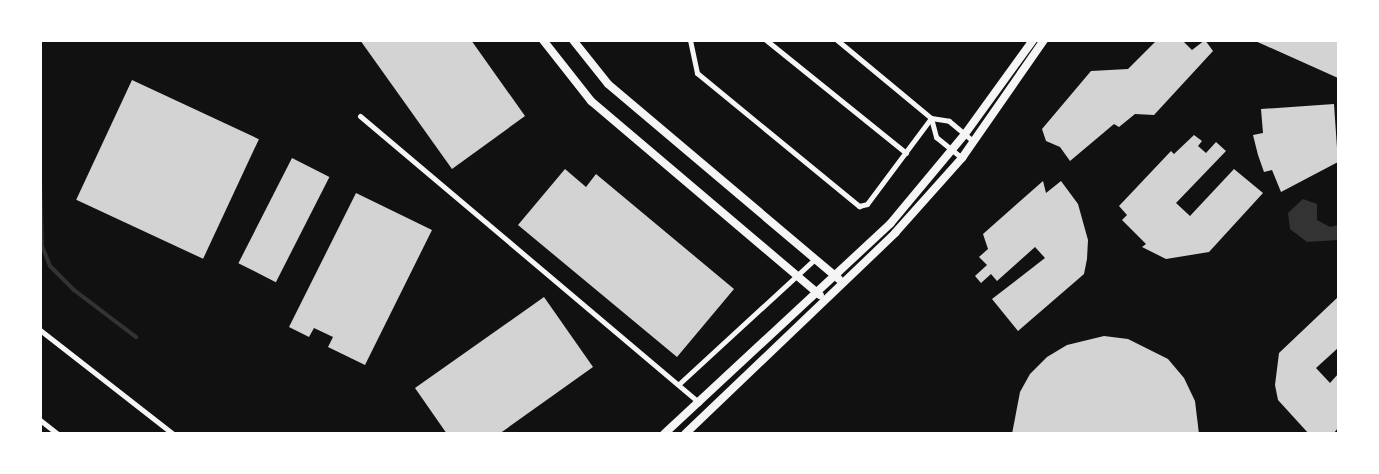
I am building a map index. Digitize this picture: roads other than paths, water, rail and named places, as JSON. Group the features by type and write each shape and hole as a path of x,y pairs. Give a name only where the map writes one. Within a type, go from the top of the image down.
{"main road":[{"path":"543,40 591,101 825,300"},
{"path":"573,40 612,87 843,283"},
{"path":"664,434 818,294 890,224 965,134 1033,40"},
{"path":"685,434 895,233 962,158 1044,40"}],"street":[{"path":"690,40 697,73 860,206 867,204 931,118"},
{"path":"766,40 906,153"},
{"path":"837,40 931,118 949,121 974,141"},
{"path":"360,116 699,402"},
{"path":"931,118 936,137 962,158"},
{"path":"680,384 815,259"},
{"path":"40,330 173,434"},
{"path":"40,420 58,434"}],"waterway":[{"path":"40,181 42,246 50,266 74,290 136,337"}]}
